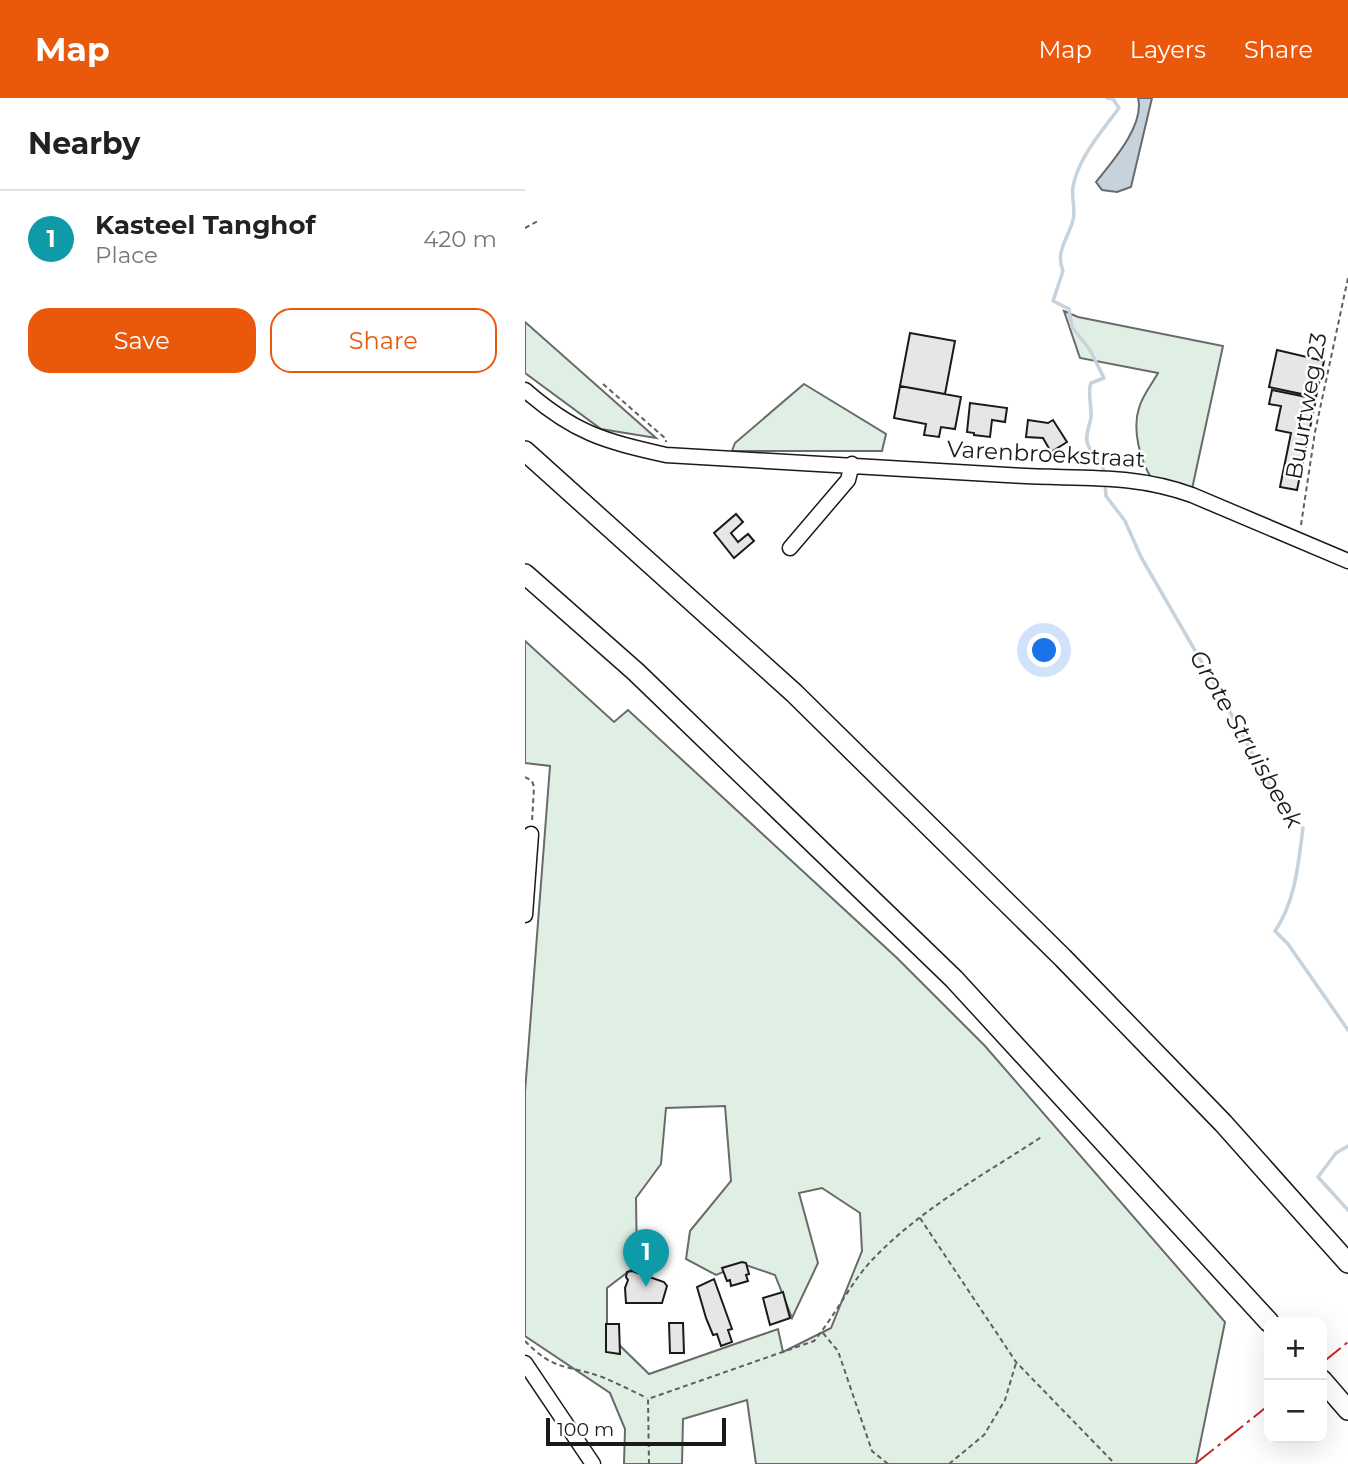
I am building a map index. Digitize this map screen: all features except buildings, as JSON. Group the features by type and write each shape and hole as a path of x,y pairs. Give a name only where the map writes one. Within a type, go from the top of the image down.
{"highway":[{"path":"525,451 794,693 1033,929 1223,1123 1348,1263"},
{"path":"525,574 636,672 954,979 1264,1317"},
{"path":"1327,1386 1348,1409"}],"street":[{"name":"Varenbroekstraat","path":"525,390 546,408 580,430 612,443 666,454 1011,476 1141,481 1192,495 1348,561"},
{"path":"790,548 848,480 852,464"},
{"path":"525,915 531,834"},
{"path":"525,1363 593,1464"}],"path":[{"path":"525,228 538,221"},
{"name":"Buurtweg 23","path":"1299,540 1315,432 1348,278"},
{"path":"603,384 666,439 666,454"},
{"path":"525,777 532,781 534,787 531,834"},
{"path":"525,1341 538,1355 556,1365 602,1377 647,1399 814,1341 871,1261 920,1217 1043,1136"},
{"path":"920,1217 1016,1362 1115,1464"},
{"path":"822,1332 838,1351 872,1451 888,1464"},
{"path":"950,1464 984,1436 1005,1400 1016,1362"},
{"path":"647,1399 649,1464"}],"green space":[{"path":"1064,311 1078,317 1223,346 1192,489 1152,479 1141,454 1137,416 1142,399 1158,373 1080,358"},
{"path":"525,322 656,438 601,429 525,373"},
{"path":"804,384 886,434 882,451 732,451 735,443"},
{"path":"525,641 614,722 628,710 897,958 985,1046 1225,1322 1196,1464 756,1464 747,1400 683,1419 682,1464 624,1464 625,1429 610,1393 525,1336 525,1092 550,766 525,763","holes":["725,1106 731,1181 690,1231 686,1259 716,1275 743,1264 775,1275 792,1318 818,1263 799,1193 822,1188 860,1213 862,1251 831,1328 783,1352 778,1329 649,1374 607,1333 607,1288 637,1265 636,1198 661,1164 666,1108"]}],"shaded area":[{"path":"1138,98 1152,98 1131,187 1117,192 1102,190 1096,182 1132,131 1139,109"}],"waterway":[{"name":"Grote Struisbeek","path":"1105,474 1088,445 1087,438 1091,417 1091,383 1104,378 1090,350 1072,327 1069,309 1053,301 1063,271 1061,251 1074,216 1073,191 1076,176 1091,145 1119,108 1113,99 1107,98"},
{"name":"Grote Struisbeek","path":"1105,484 1106,496 1125,521 1141,557 1270,786 1303,828 1292,894 1275,931 1288,944 1348,1030"},
{"name":"Grote Struisbeek","path":"1348,1146 1336,1153 1318,1177 1348,1210"}],"power":[{"path":"1327,1359 1348,1342"},
{"path":"1195,1464 1264,1409"}],"place":[{"name":"Kasteel Tanghof","path":"646,1287"}]}
